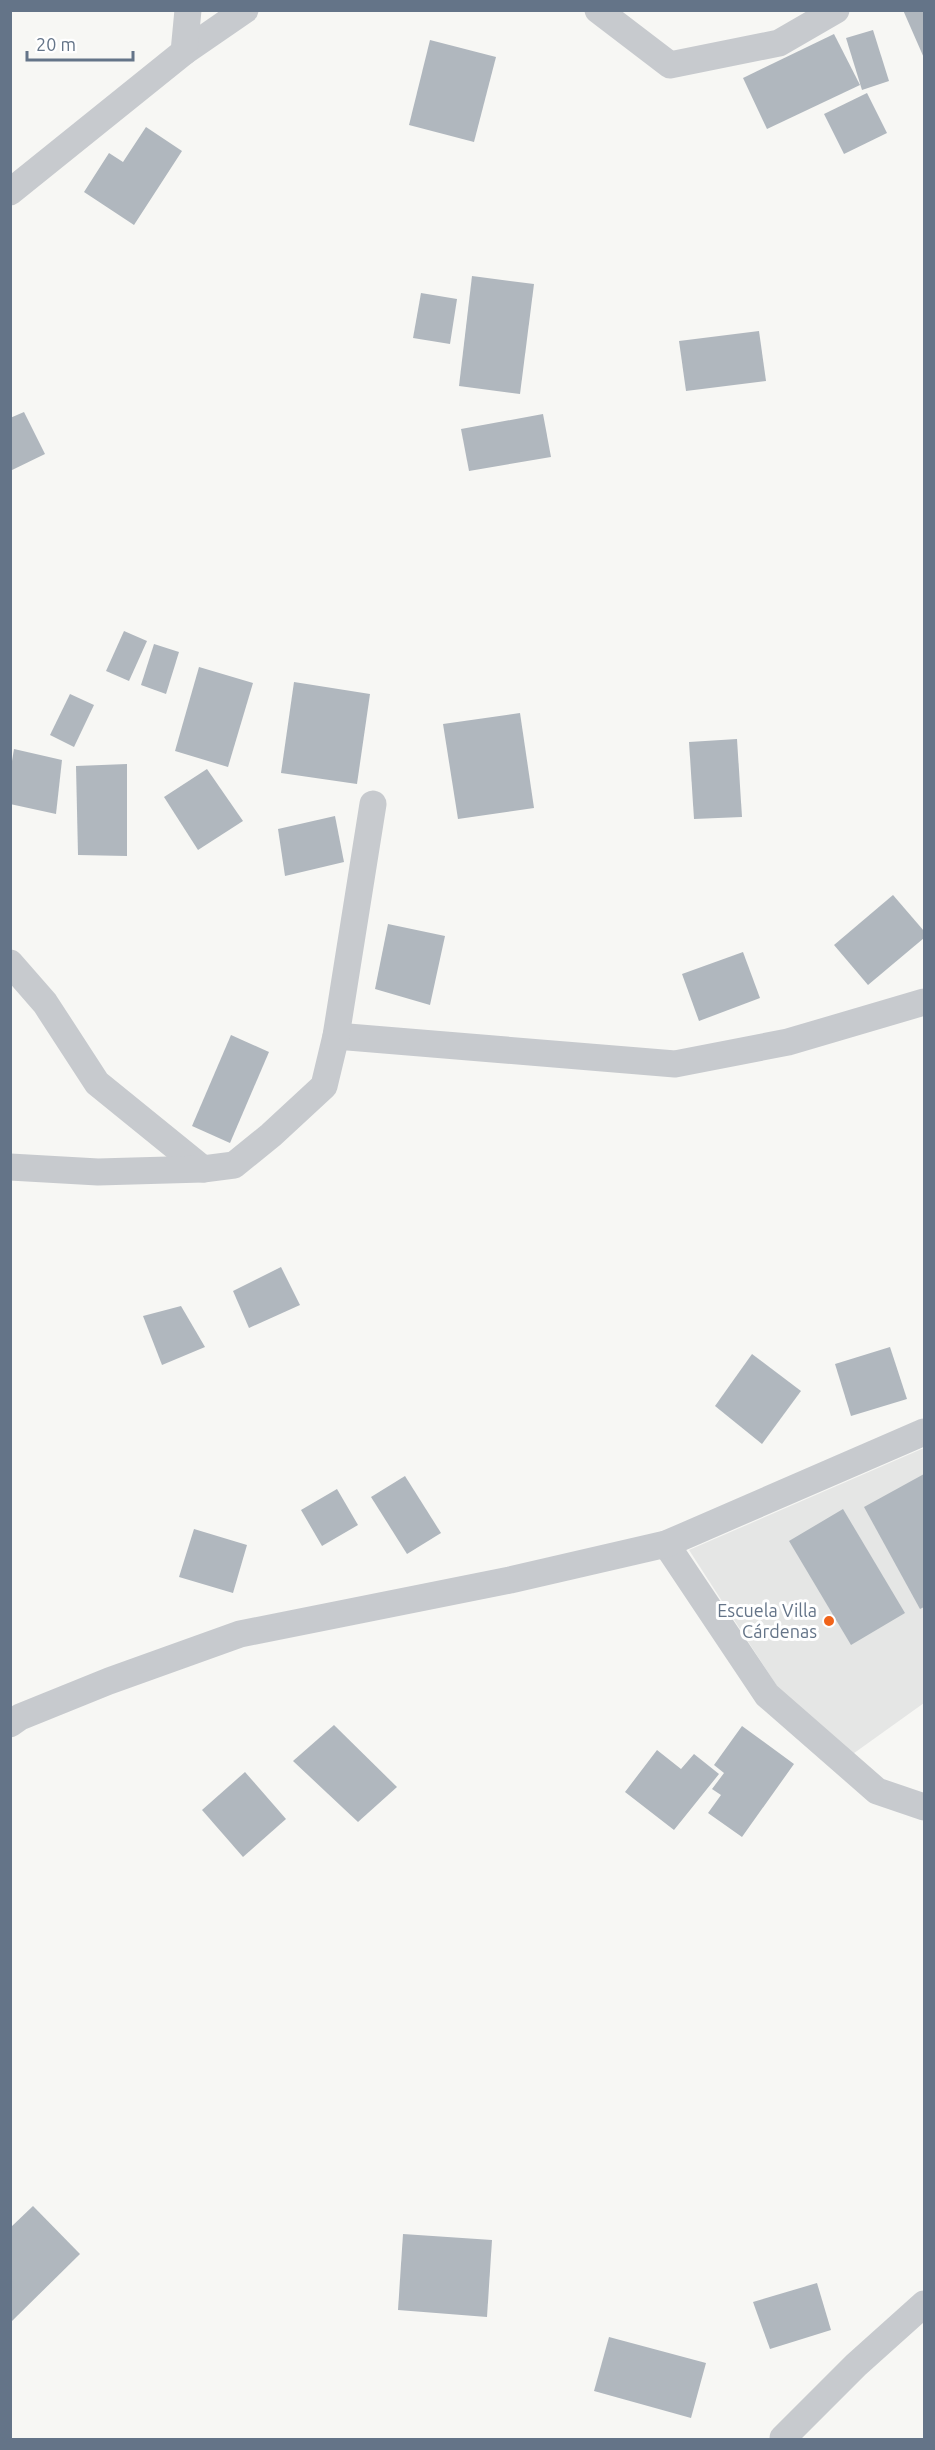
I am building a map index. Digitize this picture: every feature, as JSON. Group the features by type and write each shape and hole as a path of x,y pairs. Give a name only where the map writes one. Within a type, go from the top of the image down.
{"street":[{"path":"184,52 188,10"},
{"path":"10,192 184,52 245,10"},
{"path":"598,10 670,65 779,43 836,10"},
{"path":"10,1167 98,1172 203,1169 234,1165 272,1135 324,1086 336,1036 373,804"},
{"path":"10,963 45,1003 97,1083 203,1169"},
{"path":"336,1036 675,1064 788,1042 924,1002"},
{"path":"10,1724 109,1681 240,1634 510,1581 666,1544 924,1432"},
{"path":"666,1544 767,1695 877,1791 924,1807"},
{"path":"783,2438 856,2365 924,2304"}],"shaded area":[{"name":"Escuela Villa Cárdenas","path":"924,1448 924,1703 850,1756 780,1691 689,1550"}],"building":[{"path":"903,10 924,10 924,58"},
{"path":"873,30 889,81 862,90 846,38"},
{"path":"834,34 860,85 767,129 743,78"},
{"path":"430,40 496,57 474,142 409,125"},
{"path":"867,93 887,133 844,154 824,114"},
{"path":"146,127 182,151 134,225 84,192 109,153 123,162"},
{"path":"472,276 534,284 520,394 459,386"},
{"path":"421,293 457,299 450,344 413,338"},
{"path":"759,331 766,381 686,391 679,341"},
{"path":"24,412 45,454 10,471 10,418"},
{"path":"543,414 551,457 469,471 461,429"},
{"path":"124,631 147,641 129,681 106,671"},
{"path":"154,644 179,652 166,694 141,685"},
{"path":"199,667 253,683 228,767 175,751"},
{"path":"294,682 370,694 357,784 281,773"},
{"path":"70,694 94,705 74,747 50,735"},
{"path":"520,713 534,808 458,819 443,724"},
{"path":"737,739 742,817 694,819 689,742"},
{"path":"14,749 62,760 56,814 10,804 10,773"},
{"path":"127,764 127,856 78,855 76,766"},
{"path":"207,769 243,821 198,850 164,797"},
{"path":"335,816 344,862 285,876 278,829"},
{"path":"893,895 924,931 924,938 868,985 834,945"},
{"path":"388,924 445,936 430,1005 375,989"},
{"path":"743,952 760,998 699,1021 682,974"},
{"path":"231,1035 269,1052 230,1143 192,1126"},
{"path":"281,1267 300,1305 249,1328 233,1291"},
{"path":"181,1306 205,1347 162,1365 143,1316"},
{"path":"890,1347 907,1399 851,1416 835,1364"},
{"path":"752,1354 801,1391 762,1444 715,1406"},
{"path":"924,1474 924,1607 920,1609 864,1507"},
{"path":"405,1476 441,1533 407,1554 371,1497"},
{"path":"337,1489 358,1525 322,1546 301,1510"},
{"path":"843,1509 905,1613 851,1645 789,1541"},
{"path":"194,1529 247,1545 233,1593 179,1577"},
{"path":"334,1725 397,1787 358,1822 293,1761"},
{"path":"742,1726 794,1764 742,1837 708,1813 721,1795 712,1789 724,1773 714,1765"},
{"path":"657,1750 681,1769 694,1754 719,1774 674,1830 625,1792"},
{"path":"245,1772 286,1819 243,1857 202,1810"},
{"path":"33,2206 80,2254 10,2323 10,2228"},
{"path":"403,2234 492,2240 487,2317 398,2310"},
{"path":"817,2283 831,2330 770,2349 753,2302"},
{"path":"609,2337 706,2363 691,2418 594,2391"}],"place":[{"name":"Escuela Villa Cárdenas","path":"829,1621"}]}
